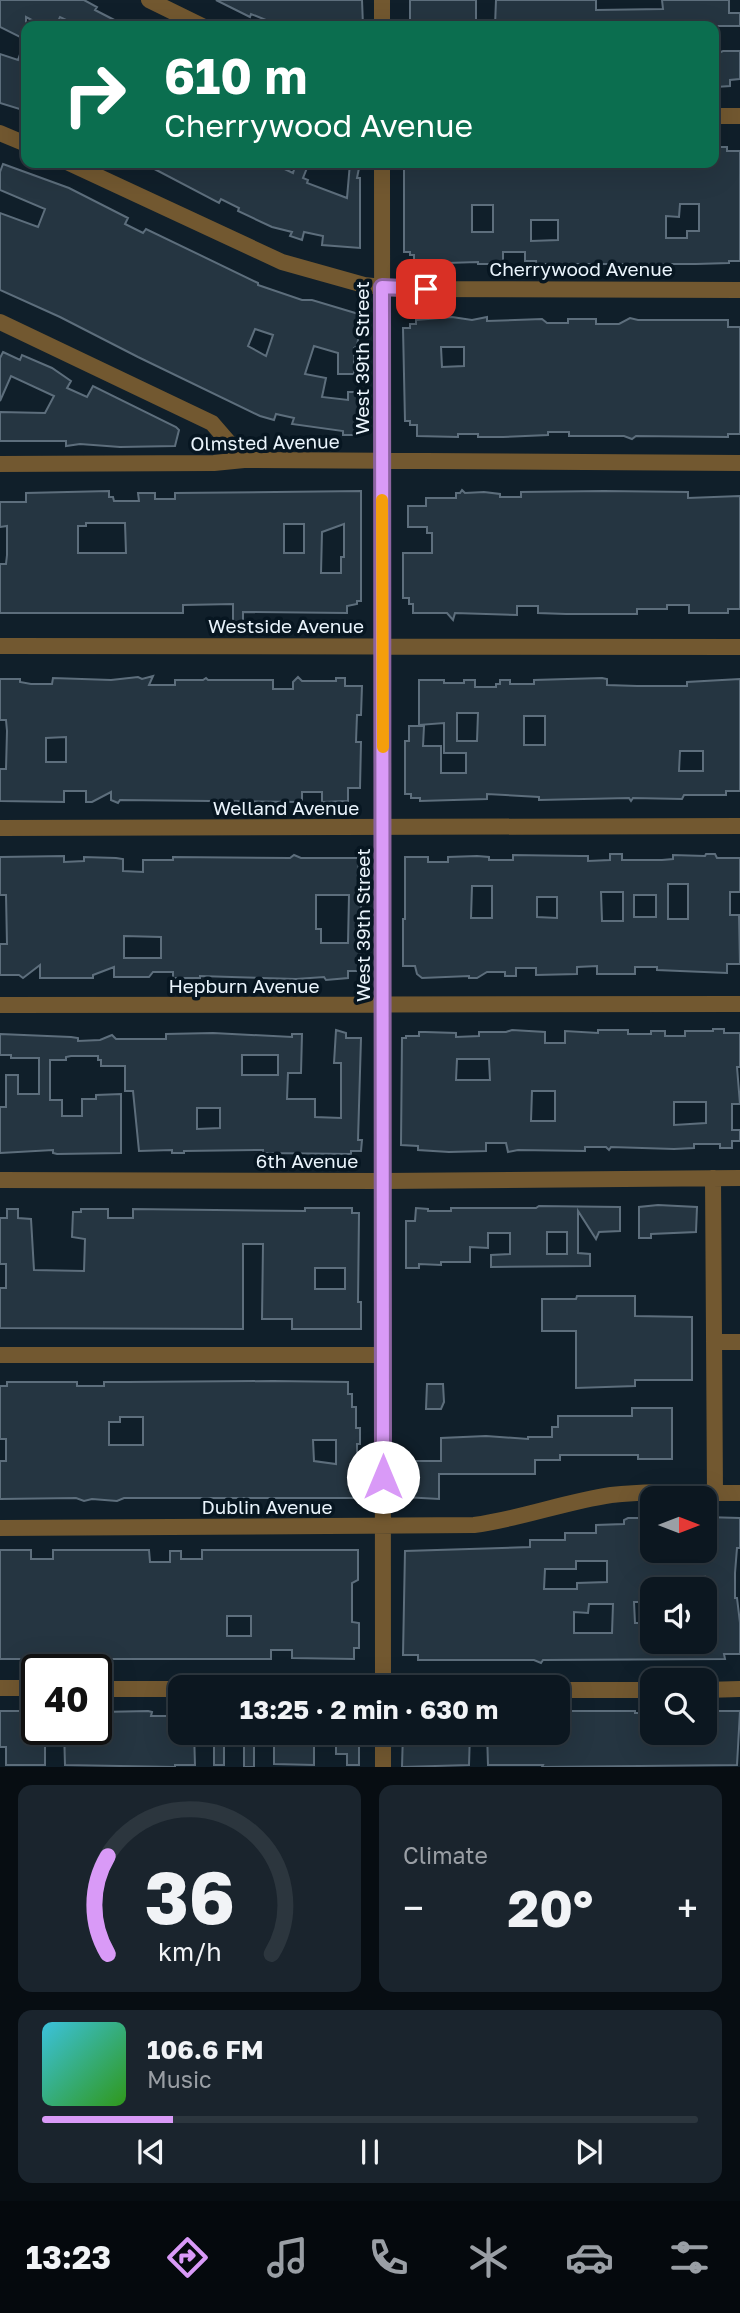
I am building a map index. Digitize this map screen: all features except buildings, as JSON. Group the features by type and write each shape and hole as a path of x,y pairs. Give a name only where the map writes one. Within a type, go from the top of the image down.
{"street":[{"path":"149,0 192,21"},
{"path":"382,0 382,21"},
{"path":"719,116 740,116"},
{"path":"0,133 21,142"},
{"name":"Cherrywood Avenue","path":"80,168 282,262 364,285 400,289 740,290"},
{"name":"West 39th Street","path":"382,168 383,1675"},
{"path":"0,322 212,423 244,460"},
{"name":"Olmsted Avenue","path":"0,464 214,463 244,460 382,463 740,463"},
{"name":"Westside Avenue","path":"0,646 740,647"},
{"name":"Welland Avenue","path":"0,828 740,826"},
{"name":"Hepburn Avenue","path":"0,1005 740,1004"},
{"path":"713,1178 716,1486"},
{"name":"6th Avenue","path":"0,1180 740,1178"},
{"path":"714,1342 740,1342"},
{"path":"0,1354 383,1355"},
{"name":"Dublin Avenue","path":"718,1493 740,1493"},
{"name":"Dublin Avenue","path":"0,1528 474,1525 504,1521 610,1495 640,1494"},
{"path":"0,1688 21,1688"},
{"path":"112,1689 168,1689"},
{"path":"717,1690 740,1689"},
{"path":"570,1690 640,1690"},
{"path":"383,1745 383,1767"}],"slow traffic":[{"path":"382,500 383,747"}],"route":[{"path":"383,1477 382,287 426,289"}]}
